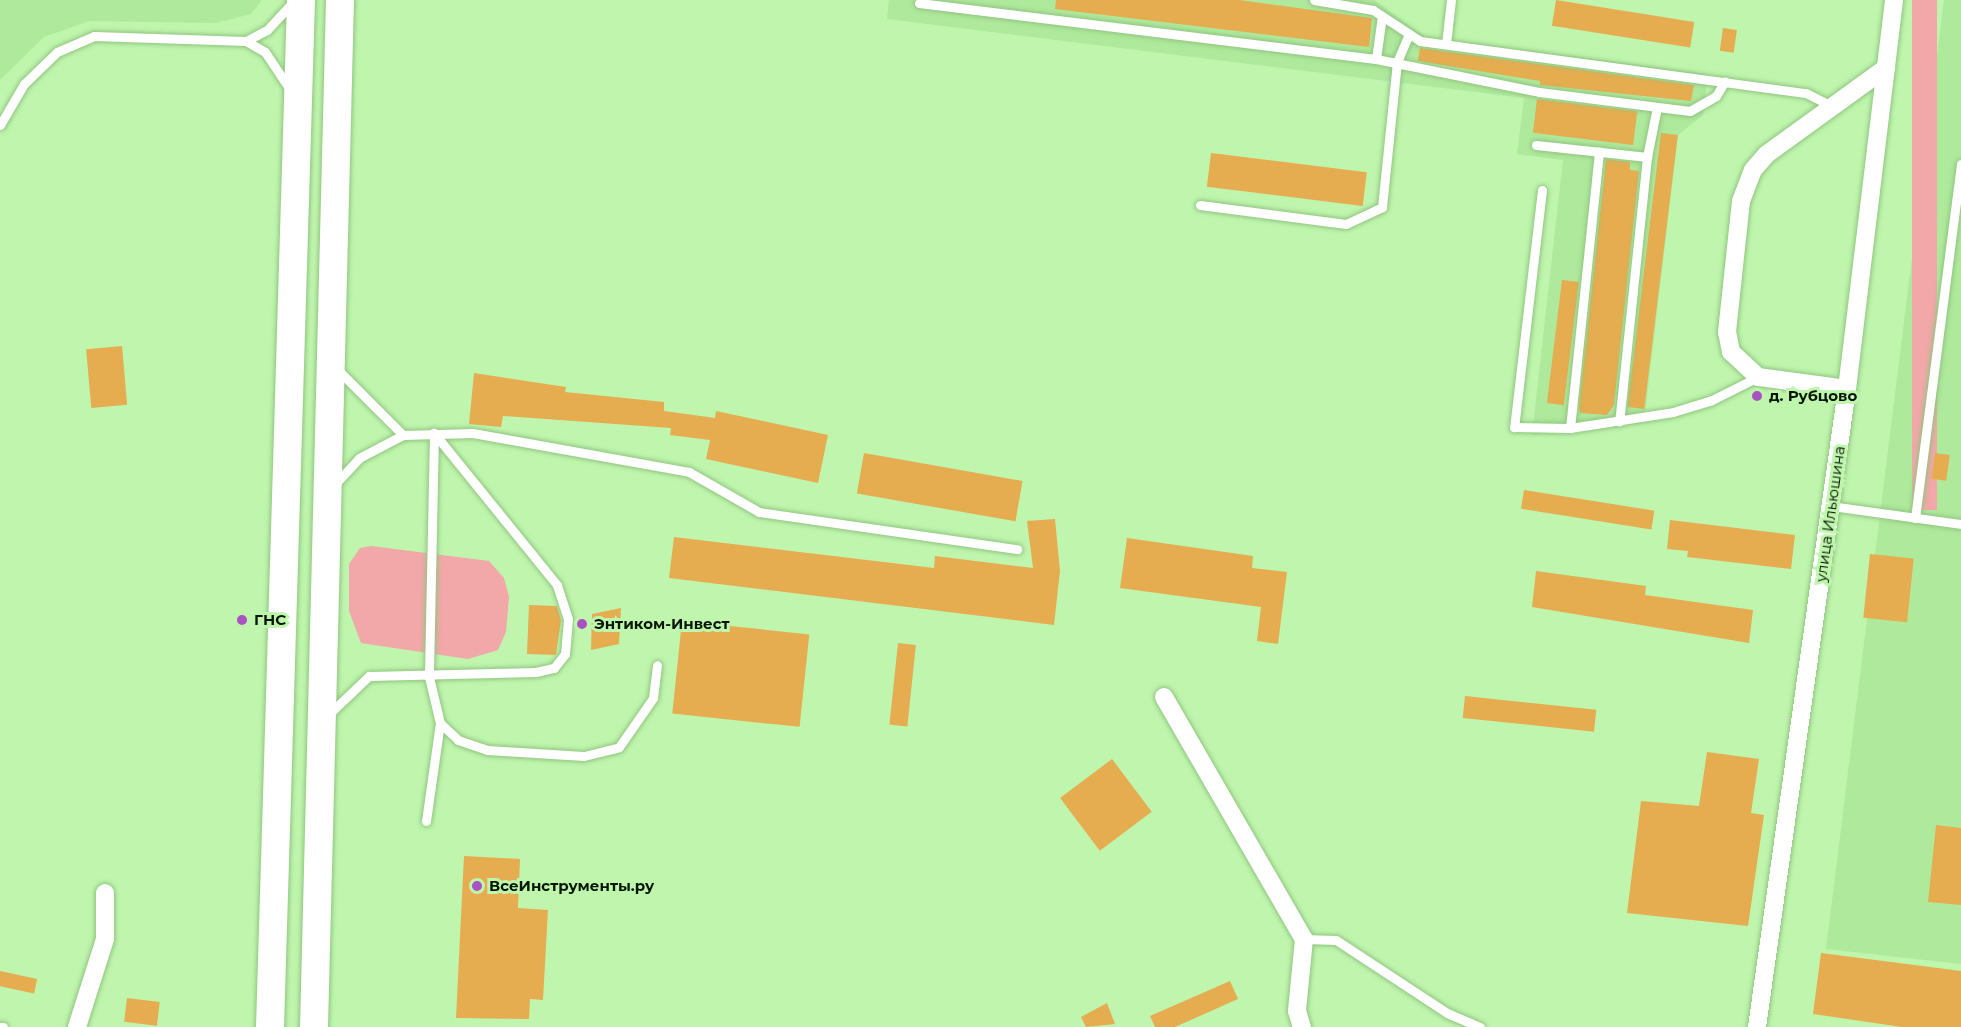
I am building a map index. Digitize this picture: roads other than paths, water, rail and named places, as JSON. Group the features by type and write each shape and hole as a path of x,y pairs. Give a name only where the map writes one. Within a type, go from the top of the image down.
{"main road":[{"path":"270,1027 301,0"},
{"path":"314,1027 340,0"}],"street":[{"name":"улица Ильюшина","path":"1757,1027 1832,506 1894,0"},
{"path":"1847,389 1758,377 1731,352 1727,332 1745,185 1767,154 1830,105 1886,68"},
{"path":"1164,697 1304,939 1297,1011 1302,1027"},
{"path":"77,1027 105,939 105,893"}],"lane":[{"path":"246,41 267,30 294,0"},
{"path":"1314,0 1354,5 1382,16 1409,34 1446,44 1806,93 1830,105"},
{"path":"1446,44 1450,0"},
{"path":"919,3 1376,59 1397,62 1414,70 1539,92 1657,107 1701,108 1725,81"},
{"path":"1376,59 1382,16"},
{"path":"1200,205 1346,224 1382,207 1397,62 1409,34"},
{"path":"0,125 24,84 57,52 94,36 246,41 265,52 284,75 297,111"},
{"path":"1619,422 1647,157 1657,107"},
{"path":"1536,145 1647,157"},
{"path":"1570,428 1599,152"},
{"path":"1915,518 1961,164"},
{"path":"1542,190 1514,427 1570,428 1619,422 1710,401 1758,377"},
{"path":"331,359 356,393 403,435"},
{"path":"322,725 346,693 369,676 429,677 554,668 565,654 568,619 557,585 434,433"},
{"path":"426,821 440,723 429,677 434,433"},
{"path":"328,496 359,458 403,435 434,433 521,439 689,472 759,512 1017,549"},
{"path":"1832,506 1961,524"},
{"path":"440,723 458,740 487,750 584,756 619,747 653,698 657,665"},
{"path":"1304,939 1336,940 1447,1013 1480,1027"}],"place":[{"name":"д. Рубцово","path":"1757,396"},
{"name":"ГНС","path":"242,620"},
{"name":"Энтиком-Инвест","path":"582,624"},
{"name":"ВсеИнструменты.ру","path":"477,886"}]}
